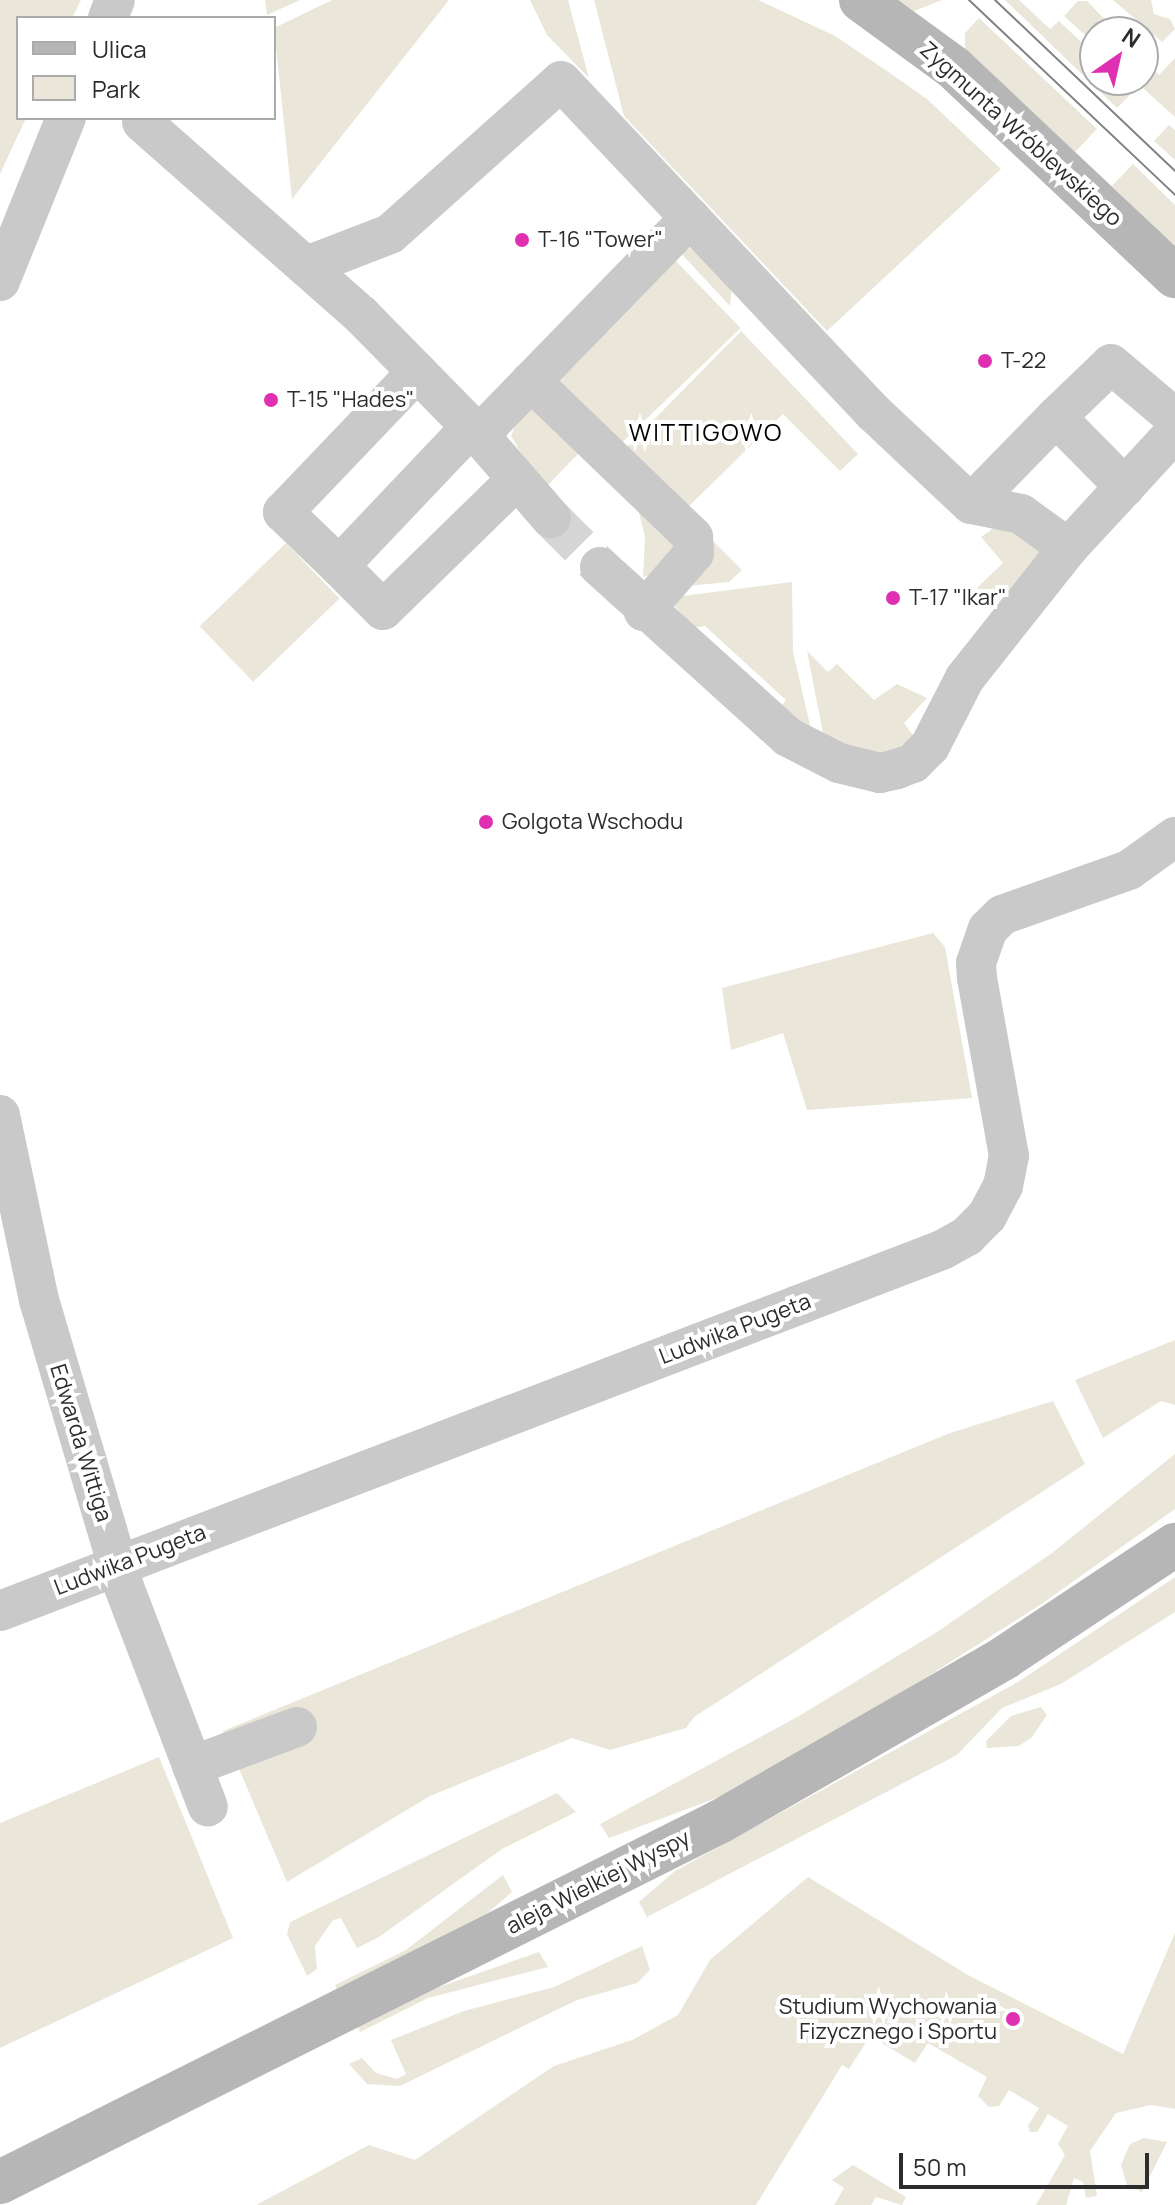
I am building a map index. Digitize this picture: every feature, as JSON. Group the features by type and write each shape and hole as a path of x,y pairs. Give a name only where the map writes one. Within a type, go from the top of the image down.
{"main road":[{"name":"Zygmunta Wróblewskiego","path":"861,0 953,67 1175,276"},
{"name":"aleja Wielkiej Wyspy","path":"0,2182 721,1821 1004,1658 1175,1545"}],"street":[{"path":"307,266 390,234 561,81 874,413 971,504 1021,514 1068,548"},
{"path":"0,281 65,120"},
{"path":"142,122 307,266 417,372 475,431 515,481 551,518"},
{"path":"339,566 475,431 531,381 690,218"},
{"path":"971,504 1111,364 1175,418"},
{"path":"417,372 283,512 383,610 515,481"},
{"path":"531,381 693,537 694,553 644,611"},
{"path":"1056,417 1125,487"},
{"path":"600,567 644,611 690,643 788,737 839,763 880,773 913,763 930,746 950,699 1068,548 1175,432"},
{"name":"Ludwika Pugeta","path":"0,1611 942,1250 967,1236 987,1216 1003,1186 1009,1156 977,978 976,963 988,929 1002,915 1129,870 1175,837"},
{"name":"Edwarda Wittiga","path":"0,1115 39,1300 118,1566 208,1807"},
{"path":"192,1766 297,1727"}],"green space":[{"path":"0,0 81,0 73,16 16,16 16,120 25,120 0,174"},
{"path":"265,0 300,0 267,15"},
{"path":"332,0 449,0 292,199 276,27"},
{"path":"530,0 568,0 589,78 547,35"},
{"path":"594,0 758,0 835,36 887,71 927,99 1001,169 827,331 624,116"},
{"path":"898,0 942,0 914,11"},
{"path":"1005,0 1019,0 1050,29 1059,21 1079,40 1079,71"},
{"path":"1113,0 1151,0 1154,14 1170,19 1175,29 1162,42 1159,39 1159,16 1132,16"},
{"path":"1078,1 1087,1 1102,16 1079,16 1079,30 1064,16"},
{"path":"979,18 1097,129 1075,152 965,49 965,33"},
{"path":"1175,58 1175,117 1152,96 1159,96 1159,75"},
{"path":"1105,96 1129,96 1117,108"},
{"path":"1169,125 1175,130 1175,160 1154,141"},
{"path":"1133,164 1175,205 1175,248 1112,186"},
{"path":"698,248 733,275 730,306 677,249"},
{"path":"669,254 741,328 613,451 542,377"},
{"path":"741,331 858,454 840,471 783,414 683,512 626,448"},
{"path":"525,401 578,454 543,490 511,436"},
{"path":"639,512 684,541 654,574 643,577 645,538"},
{"path":"1001,523 1041,551 1003,604 977,588 1003,563 981,537"},
{"path":"712,540 742,570 729,582 678,587"},
{"path":"286,543 339,598 253,682 200,626"},
{"path":"792,582 793,652 813,738 778,712 786,700 705,626 690,628 674,604 675,597"},
{"path":"807,651 828,672 837,664 874,700 897,684 927,698 904,723 915,738 879,757 825,743"},
{"path":"933,933 945,947 972,1098 807,1110 783,1033 731,1050 722,988"},
{"path":"1175,1340 1175,1405 1161,1401 1103,1438 1075,1380"},
{"path":"1053,1401 1085,1464 694,1717 686,1728 610,1750 572,1738 430,1796 287,1882 223,1731 950,1433"},
{"path":"1175,1454 1175,1509 1040,1605 837,1734 730,1793 609,1838 600,1824 799,1716 937,1632 1052,1553"},
{"path":"1175,1577 1175,1612 1061,1684 1002,1708 957,1755 647,1917 639,1902 675,1871 1018,1682"},
{"path":"1041,1707 1047,1715 1032,1737 1019,1746 987,1748 986,1741 1011,1716"},
{"path":"159,1757 233,1938 0,2048 0,1823"},
{"path":"557,1793 576,1812 502,1849 379,1937 357,1948 341,1918 333,1920 315,1946 317,1969 307,1976 287,1934 290,1922"},
{"path":"503,1875 512,1892 489,1912 337,1990 335,1985 406,1950"},
{"path":"808,1877 968,1975 1123,2054 1175,1933 1175,2109 1151,2105 1116,2113 1090,2151 1097,2196 1086,2198 1083,2182 1074,2178 1066,2205 1036,2205 1065,2155 1058,2144 1068,2126 1048,2114 1037,2132 1030,2132 1028,2126 1039,2108 1009,2090 999,2106 989,2107 978,2096 987,2077 928,2043 915,2063 870,2036 849,2069 842,2065 756,2205 256,2205 369,2145 415,2160 554,2066 632,2040 678,2015 710,1960"},
{"path":"642,1946 650,1970 637,1983 577,2000 400,2086 367,2084 349,2064 362,2058 376,2073 397,2079 406,2074 391,2040 464,2011 554,1987"},
{"path":"539,1952 548,1967 428,1998 360,2032 357,2025 422,1993"},
{"path":"1144,2138 1167,2142 1142,2192 1127,2185 1121,2165 1130,2144"},
{"path":"853,2165 906,2197 902,2205 876,2197 871,2205 834,2205 844,2188 832,2180"}],"tunnel":[{"path":"551,518 600,567"}],"tram line":[{"path":"969,0 1175,195"},
{"path":"995,0 1175,171"}],"place":[{"name":"T-16 \"Tower\"","path":"522,240"},
{"name":"T-22","path":"985,361"},
{"name":"T-15 \"Hades\"","path":"271,400"},
{"name":"T-17 \"Ikar\"","path":"893,598"},
{"name":"Golgota Wschodu","path":"486,822"},
{"name":"Studium Wychowania Fizycznego i Sportu","path":"1013,2019"}],"district":[{"name":"WITTIGOWO","path":"706,432"}]}
